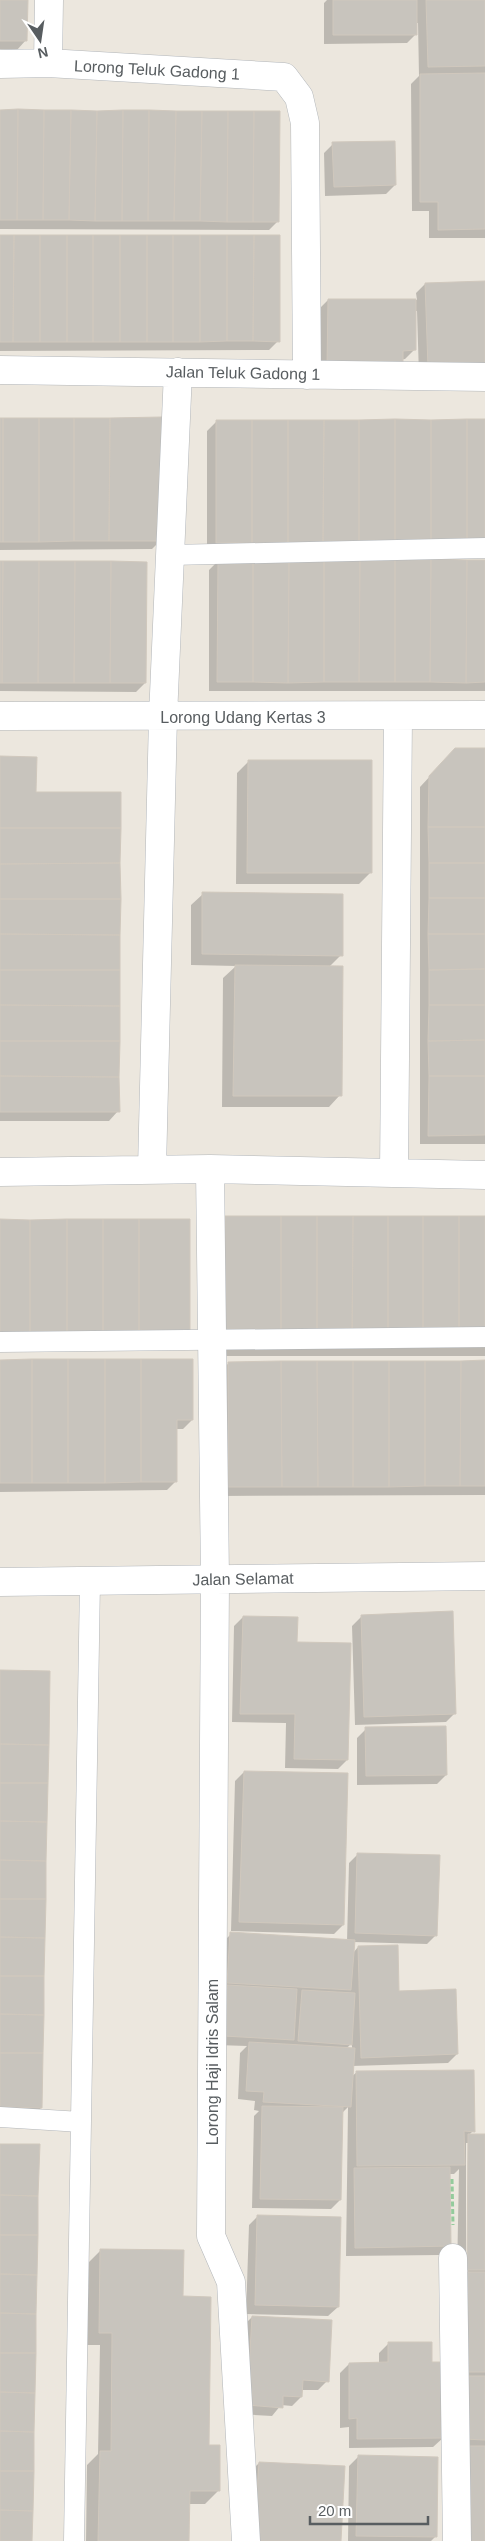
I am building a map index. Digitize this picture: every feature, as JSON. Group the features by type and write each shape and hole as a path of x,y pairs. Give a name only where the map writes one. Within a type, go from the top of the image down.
{"street":[{"path":"48,63 49,0"},
{"name":"Lorong Teluk Gadong 1","path":"0,64 48,63 284,77 299,97 305,123 307,375"},
{"name":"Jalan Teluk Gadong 1","path":"0,370 485,377"},
{"path":"152,1170 163,717 178,372"},
{"name":"Lorong Udang Kertas 3","path":"0,716 398,717 485,715"},
{"path":"394,1173 398,717"},
{"path":"0,1172 210,1169 485,1175"},
{"name":"Lorong Haji Idris Salam","path":"210,1169 215,1579 211,2236 231,2282 246,2541"},
{"name":"Jalan Selamat","path":"0,1582 485,1576"},
{"path":"453,2258 457,2541"}],"lane":[{"path":"171,555 485,548"},
{"path":"0,1342 485,1337"},
{"path":"74,2541 90,1581"},
{"path":"0,2117 81,2122"}],"path":[{"path":"452,2179 453,2258"}],"building":[{"path":"0,0 28,0 27,41 0,41"},
{"path":"333,0 417,0 417,35 333,35"},
{"path":"426,0 485,0 485,66 428,67"},
{"path":"485,73 485,229 438,230 438,202 420,202 420,74"},
{"path":"18,109 44,110 43,220 17,220"},
{"path":"18,109 17,220 0,220 0,110"},
{"path":"44,110 71,110 69,220 43,220"},
{"path":"71,110 97,111 95,221 69,220"},
{"path":"123,110 149,110 148,221 122,221"},
{"path":"123,110 122,221 95,221 97,111"},
{"path":"149,110 176,111 174,221 148,221"},
{"path":"176,111 202,111 200,221 174,221"},
{"path":"202,111 228,111 227,222 200,221"},
{"path":"228,111 254,111 253,222 227,222"},
{"path":"254,111 280,111 279,222 253,222"},
{"path":"395,141 396,185 334,187 332,142"},
{"path":"0,235 14,235 13,342 0,342"},
{"path":"14,235 40,235 40,342 13,342"},
{"path":"40,235 67,235 67,342 40,342"},
{"path":"67,235 93,235 93,342 67,342"},
{"path":"93,235 120,235 120,342 93,342"},
{"path":"120,235 147,235 147,342 120,342"},
{"path":"147,235 173,235 173,342 147,342"},
{"path":"173,235 200,235 200,342 173,342"},
{"path":"200,235 227,235 227,341 200,342"},
{"path":"227,235 254,235 253,341 227,341"},
{"path":"254,235 280,235 280,342 253,341"},
{"path":"485,281 485,365 428,367 425,283"},
{"path":"328,299 416,299 416,350 403,351 403,367 327,367"},
{"path":"162,417 163,541 109,541 110,418"},
{"path":"0,418 3,418 3,542 0,542"},
{"path":"3,418 39,418 39,542 3,542"},
{"path":"39,418 74,418 74,541 39,542"},
{"path":"74,418 110,418 109,541 74,541"},
{"path":"395,419 395,542 359,543 359,420"},
{"path":"395,419 431,420 431,542 395,542"},
{"path":"467,419 467,542 431,542 431,420"},
{"path":"467,419 485,419 485,542 467,542"},
{"path":"216,420 252,420 252,543 216,543"},
{"path":"252,420 288,420 288,543 252,543"},
{"path":"288,420 324,420 323,543 288,543"},
{"path":"324,420 359,420 359,543 323,543"},
{"path":"218,559 253,559 253,682 217,682"},
{"path":"253,559 289,559 288,683 253,682"},
{"path":"289,559 324,559 324,682 288,683"},
{"path":"324,559 360,560 359,682 324,682"},
{"path":"431,559 467,560 466,683 430,682"},
{"path":"431,559 430,682 395,682 395,560"},
{"path":"360,560 395,560 395,682 359,682"},
{"path":"467,560 485,560 485,682 466,683"},
{"path":"0,561 3,561 2,683 0,683"},
{"path":"3,561 39,561 38,683 2,683"},
{"path":"39,561 75,561 74,683 38,683"},
{"path":"75,561 111,561 110,683 74,683"},
{"path":"111,561 147,562 146,683 110,683"},
{"path":"455,748 485,748 485,827 428,827 429,776"},
{"path":"0,756 37,757 36,792 121,792 121,828 0,828"},
{"path":"248,760 372,760 372,873 247,873"},
{"path":"428,827 485,827 485,863 429,863"},
{"path":"0,828 121,828 120,863 0,864"},
{"path":"120,863 121,899 0,899 0,864"},
{"path":"429,863 485,863 485,898 429,898"},
{"path":"202,892 343,894 343,956 202,954"},
{"path":"429,898 485,898 485,934 428,934"},
{"path":"0,899 121,899 120,935 0,934"},
{"path":"0,934 120,935 120,970 0,970"},
{"path":"428,934 485,934 485,969 429,970"},
{"path":"235,965 343,966 342,1096 233,1096"},
{"path":"485,969 485,1005 429,1005 429,970"},
{"path":"0,970 120,970 120,1006 0,1005"},
{"path":"0,1005 120,1006 120,1041 0,1041"},
{"path":"429,1005 485,1005 485,1040 428,1041"},
{"path":"485,1040 485,1076 429,1076 428,1041"},
{"path":"0,1041 120,1041 119,1077 0,1076"},
{"path":"0,1076 119,1077 120,1112 0,1112"},
{"path":"429,1076 485,1076 485,1135 428,1136"},
{"path":"225,1216 281,1216 281,1347 225,1348"},
{"path":"281,1216 317,1216 317,1347 281,1347"},
{"path":"317,1216 353,1216 352,1348 317,1347"},
{"path":"353,1216 388,1216 388,1348 352,1348"},
{"path":"388,1216 423,1216 423,1347 388,1348"},
{"path":"423,1216 459,1216 459,1347 423,1347"},
{"path":"459,1216 485,1216 485,1347 459,1347"},
{"path":"0,1219 30,1220 30,1338 0,1338"},
{"path":"67,1219 67,1337 30,1338 30,1220"},
{"path":"67,1219 103,1219 103,1338 67,1337"},
{"path":"103,1219 139,1219 139,1337 103,1338"},
{"path":"139,1219 190,1219 190,1337 139,1337"},
{"path":"32,1359 68,1359 68,1483 32,1483"},
{"path":"32,1359 32,1483 0,1483 0,1360"},
{"path":"68,1359 105,1359 105,1483 68,1483"},
{"path":"105,1359 141,1359 141,1482 105,1483"},
{"path":"141,1359 193,1359 193,1420 177,1420 177,1482 141,1482"},
{"path":"485,1360 485,1486 460,1486 461,1361"},
{"path":"281,1361 282,1487 228,1487 228,1362"},
{"path":"281,1361 317,1361 318,1487 282,1487"},
{"path":"317,1361 353,1361 353,1487 318,1487"},
{"path":"353,1361 389,1361 389,1487 353,1487"},
{"path":"389,1361 425,1361 425,1486 389,1487"},
{"path":"425,1361 461,1361 460,1486 425,1486"},
{"path":"453,1611 456,1714 364,1717 361,1615"},
{"path":"243,1616 298,1617 297,1642 351,1643 348,1760 294,1759 295,1714 240,1714"},
{"path":"0,1670 50,1671 49,1745 0,1744"},
{"path":"446,1726 447,1775 366,1776 365,1727"},
{"path":"0,1744 49,1745 48,1783 0,1783"},
{"path":"244,1771 348,1773 344,1925 239,1922"},
{"path":"0,1783 48,1783 47,1822 0,1821"},
{"path":"0,1821 47,1822 46,1861 0,1860"},
{"path":"357,1853 440,1855 437,1936 355,1933"},
{"path":"0,1860 46,1861 46,1899 0,1899"},
{"path":"0,1899 46,1899 45,1938 0,1937"},
{"path":"230,1932 355,1940 351,1990 227,1983"},
{"path":"0,1937 45,1938 44,1976 0,1976"},
{"path":"398,1945 399,1991 456,1989 458,2054 361,2058 358,1946"},
{"path":"0,1976 44,1976 44,2015 0,2014"},
{"path":"227,1985 297,1989 294,2040 224,2036"},
{"path":"302,1990 355,1993 352,2045 298,2041"},
{"path":"0,2014 44,2015 43,2053 0,2053"},
{"path":"249,2042 355,2048 351,2107 263,2102 264,2092 246,2091"},
{"path":"0,2053 43,2053 42,2108 0,2107"},
{"path":"474,2070 475,2132 464,2131 465,2165 357,2166 356,2071"},
{"path":"262,2106 343,2107 341,2200 260,2199"},
{"path":"468,2134 485,2134 485,2270 467,2270"},
{"path":"0,2144 40,2144 38,2196 0,2195"},
{"path":"450,2167 451,2246 355,2248 354,2168"},
{"path":"0,2195 38,2196 38,2235 0,2235"},
{"path":"257,2215 341,2217 339,2307 255,2305"},
{"path":"0,2235 38,2235 37,2275 0,2274"},
{"path":"100,2249 184,2250 183,2296 211,2297 209,2445 220,2445 220,2491 190,2491 189,2541 98,2541 100,2451 111,2451 112,2333 99,2333"},
{"path":"467,2272 485,2272 485,2372 465,2372"},
{"path":"0,2274 37,2275 36,2314 0,2313"},
{"path":"0,2313 36,2314 36,2353 0,2353"},
{"path":"252,2316 332,2320 329,2382 303,2380 302,2397 283,2396 283,2408 247,2405"},
{"path":"388,2342 432,2342 432,2362 444,2362 444,2438 357,2439 357,2418 349,2419 349,2363 388,2362"},
{"path":"0,2353 36,2353 35,2393 0,2392"},
{"path":"465,2376 485,2376 485,2440 463,2439"},
{"path":"0,2392 35,2393 34,2432 0,2431"},
{"path":"0,2431 34,2432 34,2471 0,2471"},
{"path":"461,2446 485,2446 485,2541 461,2541"},
{"path":"358,2455 438,2457 437,2537 356,2536"},
{"path":"259,2462 345,2466 341,2541 254,2541"},
{"path":"0,2471 34,2471 33,2511 0,2510"},
{"path":"0,2510 33,2511 32,2541 0,2541"}]}
